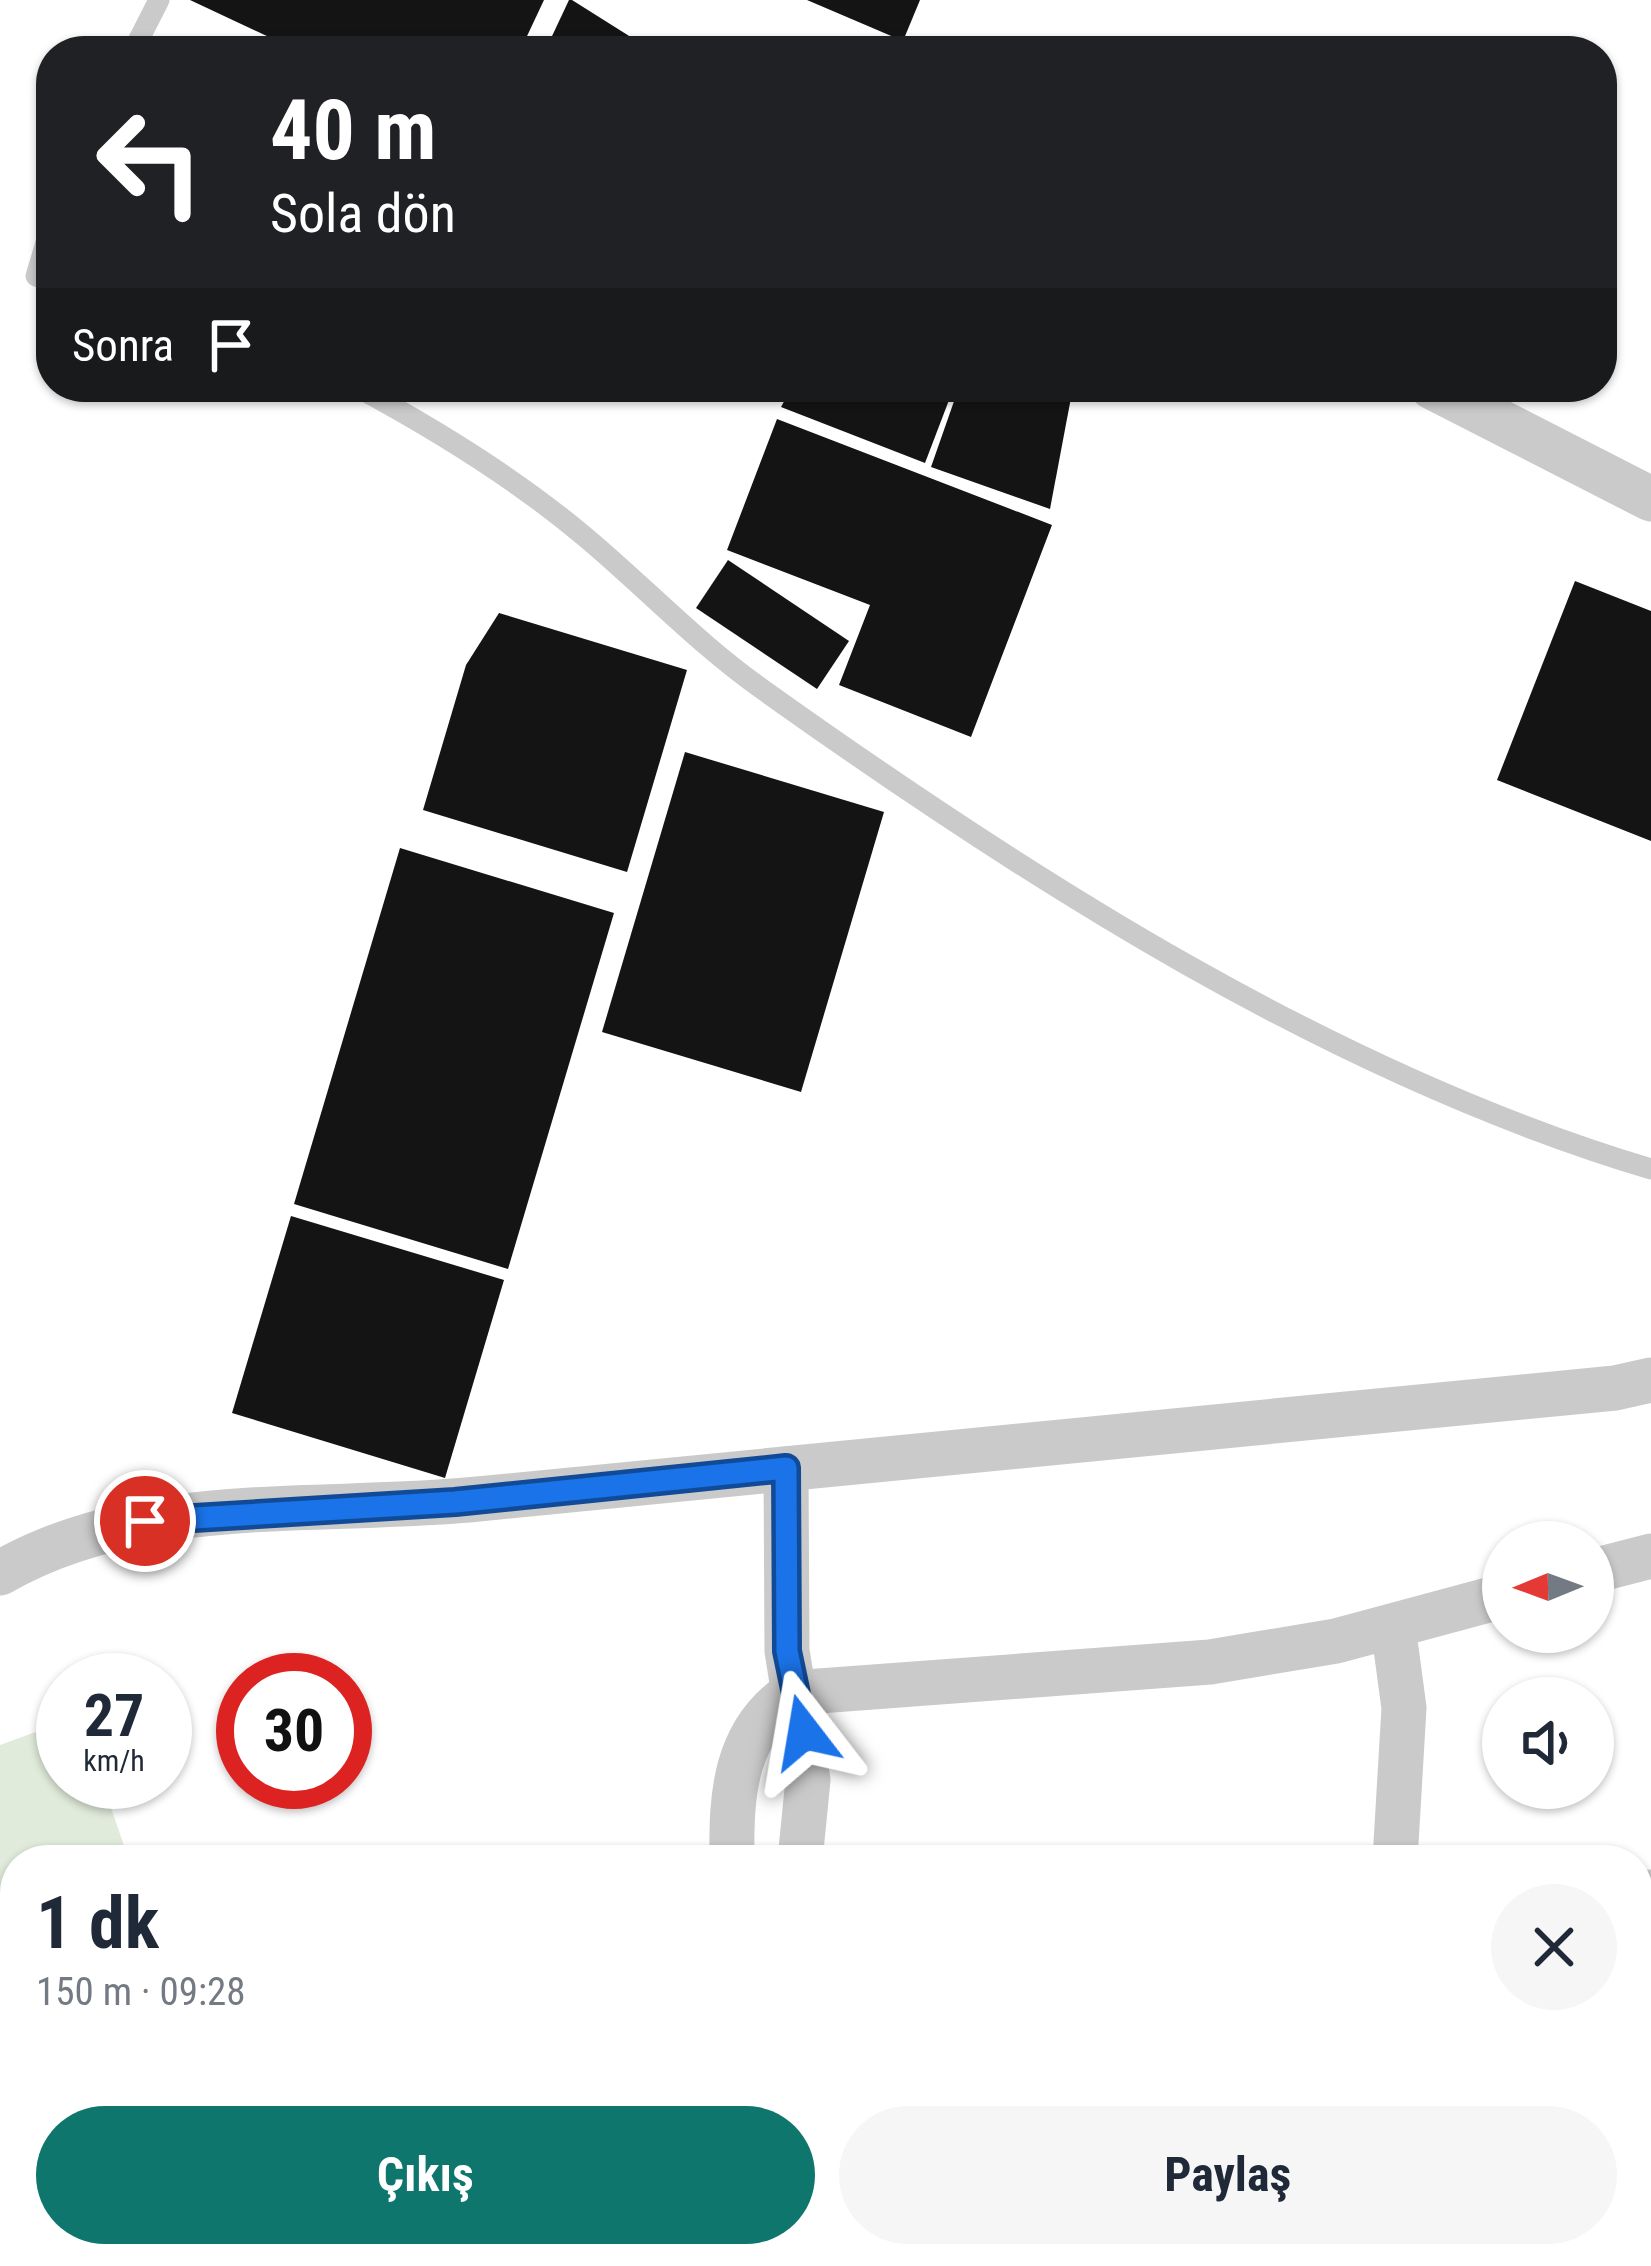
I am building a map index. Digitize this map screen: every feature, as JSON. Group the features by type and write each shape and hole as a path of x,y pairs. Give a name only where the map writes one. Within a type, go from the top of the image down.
{"street":[{"path":"1461,402 1651,499"},
{"path":"0,1574 87,1533 145,1521 455,1502 1651,1380"},
{"path":"786,1468 792,1694 804,1732 808,1780 802,1845"},
{"path":"1614,1566 1651,1556"},
{"path":"735,1845 734,1786 741,1759 752,1730 792,1694 1210,1662 1393,1626 1482,1602"},
{"path":"1393,1626 1404,1693 1396,1845"}],"lane":[{"path":"141,36 159,0"},
{"path":"385,402 425,424 579,532 760,688 1084,903 1389,1069 1579,1148 1651,1169"}],"green space":[{"path":"36,1732 36,1809 111,1809 124,1845 0,1845 0,1745"}],"building":[{"path":"190,0 544,0 527,36 267,36"},
{"path":"572,0 629,36 552,36"},
{"path":"807,0 920,0 905,36 891,36"},
{"path":"784,402 948,402 925,463 781,407"},
{"path":"954,402 1070,402 1050,509 931,467"},
{"path":"777,419 1052,525 971,737 839,685 870,605 727,550"},
{"path":"728,560 849,641 817,689 696,608"},
{"path":"1575,581 1651,611 1651,841 1497,780"},
{"path":"499,613 687,670 627,872 423,810 466,665"},
{"path":"685,752 884,812 801,1092 602,1032"},
{"path":"400,848 614,913 508,1269 294,1204"},
{"path":"291,1216 504,1280 445,1478 232,1413"}],"route":[{"path":"145,1521 455,1502 786,1468 787,1651 792,1694 804,1732"}]}
